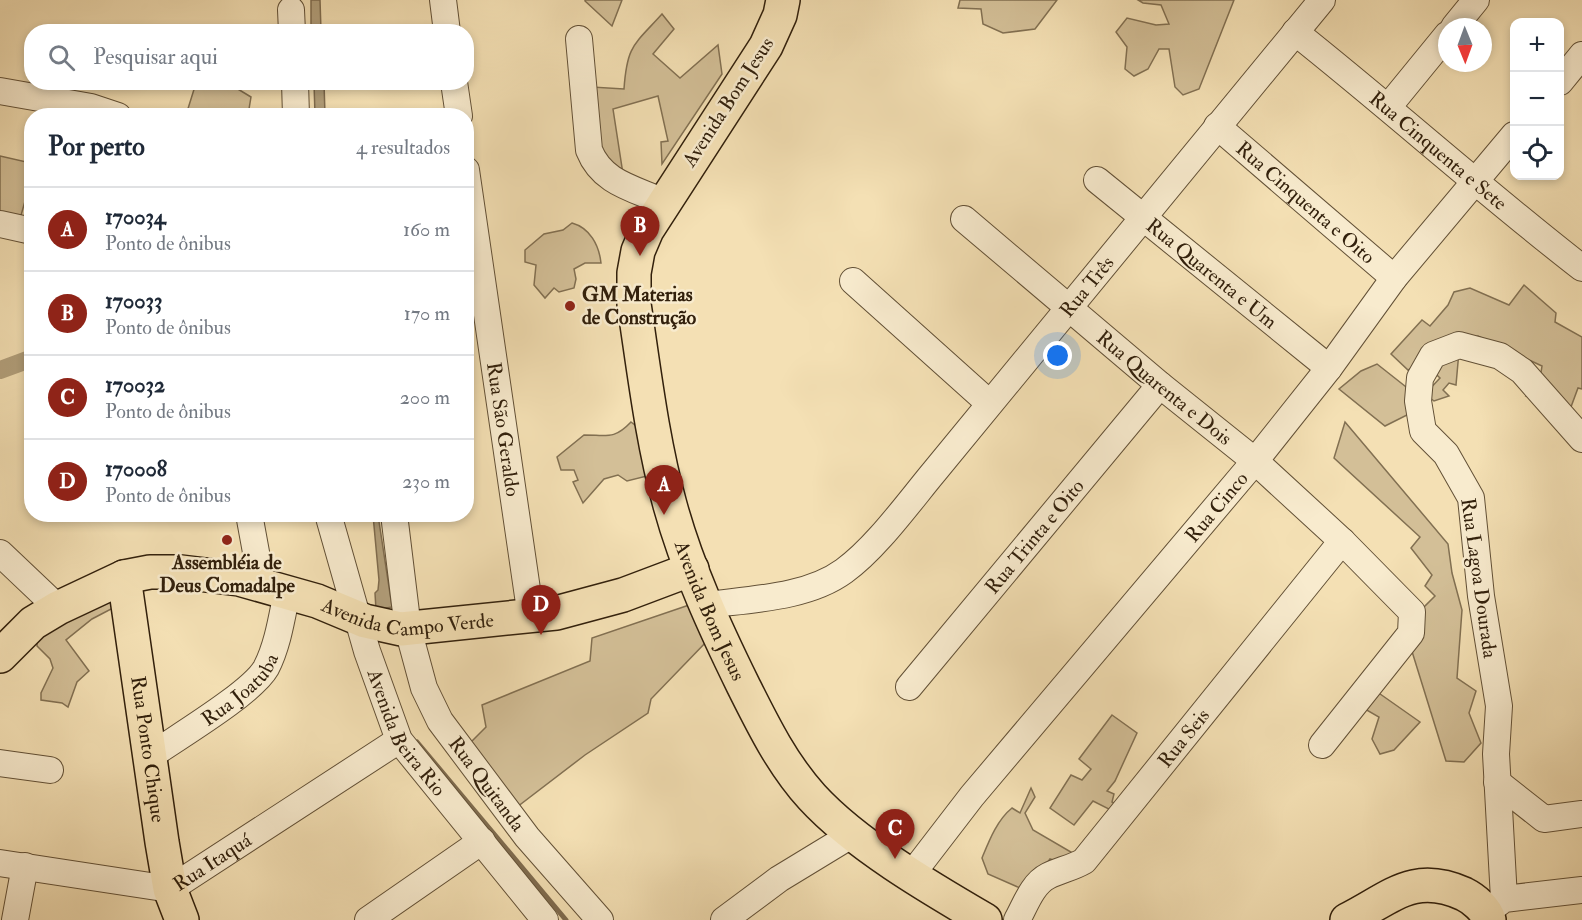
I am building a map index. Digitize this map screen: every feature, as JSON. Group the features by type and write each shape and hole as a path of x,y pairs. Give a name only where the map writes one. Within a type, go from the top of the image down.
{"main road":[{"name":"Avenida Bom Jesus","path":"783,0 780,15 766,46 664,201 638,251 633,288 662,471 670,505 706,605 767,733 791,773 814,799 853,834 970,916"},
{"name":"Avenida Campo Verde","path":"0,656 33,623 58,608 124,577 150,572 181,572 274,588 361,620 404,629 531,617 623,595 692,569"},
{"name":"Rua Ponto Chique","path":"124,577 170,889 182,920"},
{"path":"1347,920 1400,889 1433,884 1468,896 1494,910"}],"street":[{"path":"442,0 446,24"},
{"name":"Rua Três","path":"706,605 776,595 814,586 844,571 883,533 1322,0"},
{"path":"1461,18 1476,0"},
{"name":"Rua Cinquenta e Sete","path":"1295,32 1389,106 1475,182 1579,260"},
{"path":"579,39 589,150 595,165 603,174 664,201"},
{"path":"1389,106 1438,46"},
{"path":"1564,77 1582,55"},
{"path":"295,90 297,108"},
{"path":"455,90 458,108"},
{"path":"0,91 91,108"},
{"name":"Rua Cinquenta e Oito","path":"1217,126 1394,278"},
{"name":"Rua Cinco","path":"912,874 972,796 1255,460 1329,368 1394,278 1510,141"},
{"name":"Rua Quarenta e Um","path":"1097,180 1329,368"},
{"name":"Rua Quarenta e Dois","path":"964,219 1160,385 1255,460 1342,541 1412,612 1412,633 1322,745"},
{"path":"0,224 24,229"},
{"name":"Rua São Geraldo","path":"474,225 531,617"},
{"path":"853,281 989,403"},
{"name":"Rua Lagoa Dourada","path":"1494,910 1499,706 1481,596 1471,498 1446,454 1423,431 1418,401 1420,378 1433,355 1459,345 1500,356 1522,371 1582,439"},
{"name":"Rua Trinta e Oito","path":"909,687 1160,385"},
{"path":"252,522 274,588"},
{"name":"Avenida Beira Rio","path":"330,522 399,740 545,920"},
{"name":"Rua Quitanda","path":"395,522 404,629 424,688 440,721 527,837 600,920"},
{"name":"Rua Seis","path":"1017,920 1037,885 1045,877 1071,869 1084,861 1342,541"},
{"path":"0,553 58,608"},
{"name":"Rua Joatuba","path":"149,757 253,685 266,668 275,646 274,588"},
{"name":"Rua Itaquá","path":"0,863 170,889 399,740"},
{"path":"0,763 50,770"},
{"path":"1497,782 1544,819 1582,814"},
{"path":"724,920 779,879 853,834"},
{"path":"368,920 482,841"},
{"path":"15,920 25,866"},
{"path":"1494,910 1582,890"}],"shaded area":[{"path":"311,0 320,0 321,24 311,24"},
{"path":"622,0 612,26 585,1"},
{"path":"960,0 1057,0 1035,29 1003,33 983,24 981,9 958,8"},
{"path":"1138,0 1234,0 1199,89 1183,95 1175,87 1169,49 1159,49 1148,69 1134,76 1125,69 1127,47 1116,32 1127,18 1156,25 1169,24 1161,5 1143,3"},
{"path":"662,14 674,29 653,54 680,78 718,45 722,74 662,164 661,142 668,141 658,96 613,109 623,174 604,166 592,87 624,89 630,54 638,40"},
{"path":"194,90 240,90 251,97 249,108 188,108"},
{"path":"314,90 324,90 325,108 315,108"},
{"path":"0,156 24,161 24,205 20,219 0,216"},
{"path":"572,223 589,233 598,250 601,263 585,263 574,269 576,279 574,288 559,292 554,288 545,298 534,285 536,265 525,262 525,250 544,234 563,230"},
{"path":"1524,285 1556,313 1555,322 1582,337 1582,389 1578,388 1568,415 1526,396 1539,385 1542,366 1478,336 1460,340 1456,385 1449,383 1443,390 1449,396 1434,401 1425,394 1440,378 1424,363 1408,370 1391,354 1422,320 1430,326 1448,305 1454,292 1470,288 1509,305"},
{"path":"1377,364 1415,394 1411,413 1385,426 1339,389 1361,371"},
{"path":"631,422 641,430 647,476 627,481 618,475 604,479 583,503 573,482 578,480 574,470 561,470 557,457 584,435 615,434"},
{"path":"1345,422 1448,544 1452,573 1462,610 1457,678 1476,691 1469,713 1481,743 1464,762 1446,761 1410,645 1424,607 1435,596 1425,586 1432,575 1411,548 1420,537 1334,458"},
{"path":"374,522 379,522 392,607 376,610 375,593 378,590"},
{"path":"105,592 115,607 92,619 66,640 89,671 77,682 68,707 62,703 41,700 41,693 53,668 50,659 37,646 37,632"},
{"path":"695,603 708,640 651,699 648,713 585,755 517,807 467,746 486,727 482,705 590,661 592,638"},
{"path":"1373,689 1420,722 1394,750 1380,754 1372,739 1379,717 1358,705"},
{"path":"1112,715 1137,733 1115,781 1107,791 1114,794 1112,802 1123,807 1114,816 1109,809 1093,801 1074,825 1050,808 1071,775 1082,780 1091,769 1079,759"},
{"path":"1031,788 1035,797 1025,813 1033,830 1076,855 1068,865 1050,859 1027,891 988,874 982,858 1002,818 1012,808 1020,813"}],"waterway":[{"path":"0,370 24,361"},
{"path":"417,742 566,920"}],"place":[{"name":"170033","path":"640,256"},
{"name":"GM Materias de Construção","path":"570,306"},
{"name":"170034","path":"664,515"},
{"name":"Assembléia de Deus Comadalpe","path":"227,540"},
{"name":"170008","path":"541,635"},
{"name":"170032","path":"895,859"}]}
